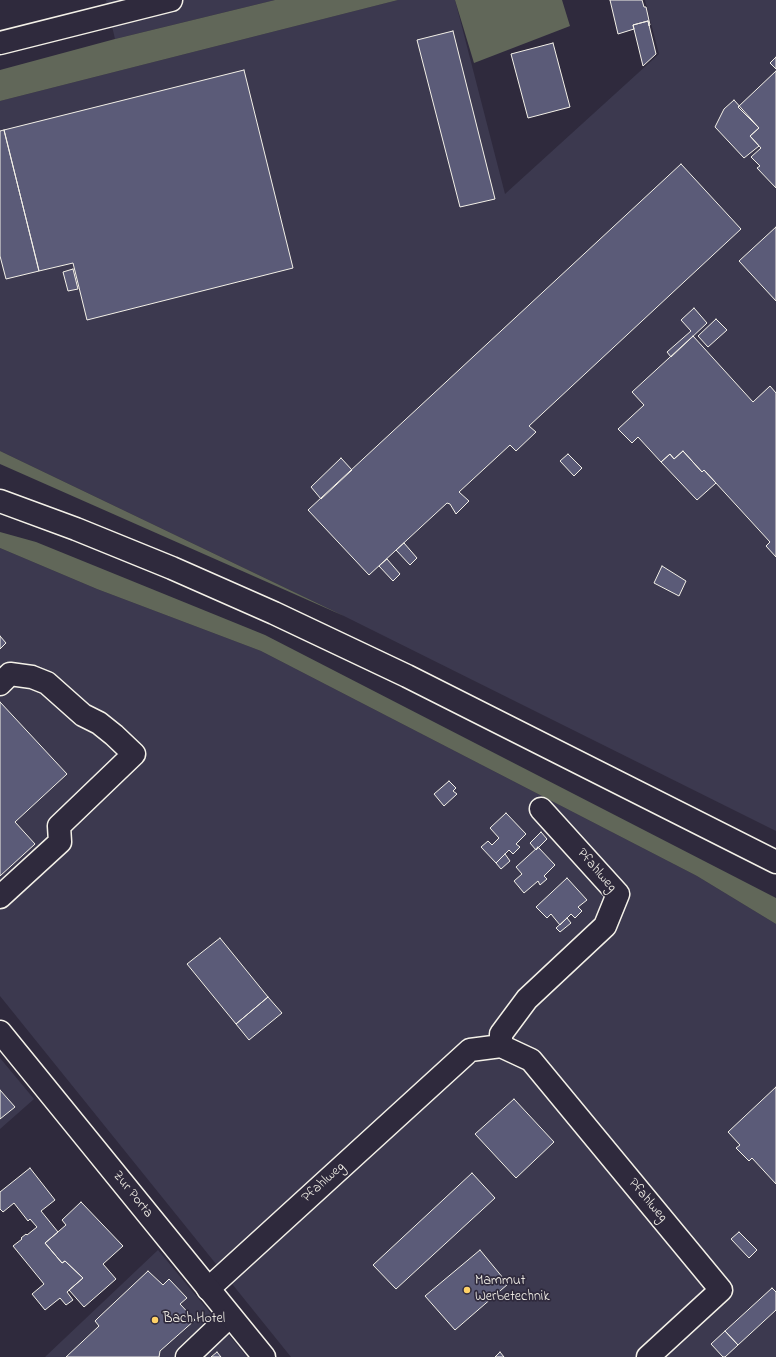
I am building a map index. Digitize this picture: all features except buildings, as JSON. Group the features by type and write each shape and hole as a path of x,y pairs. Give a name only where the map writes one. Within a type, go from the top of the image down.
{"main road":[{"path":"0,43 170,0"},
{"path":"0,501 76,529 172,568 274,613 407,676 776,862"},
{"path":"0,684 10,674 32,677 47,683 83,715 99,723 114,735 134,754 59,826 60,842 0,897"},
{"name":"Pfahlweg","path":"501,1046 501,1034 528,999 605,926 618,894 541,809"},
{"name":"Zur Porta","path":"0,1032 264,1357"},
{"name":"Pfahlweg","path":"208,1289 470,1050 501,1046 531,1060 721,1290 648,1357"},
{"path":"187,1357 230,1316"}],"shaded area":[{"path":"106,0 275,0 115,39"},
{"path":"398,0 455,0 505,194 659,54 645,0 776,0 776,831 344,616 0,451 0,101"},
{"path":"0,548 97,589 261,651 697,876 776,924 776,1357 291,1357 0,996"},
{"path":"0,1058 34,1099 0,1129"},
{"path":"158,1250 247,1357 45,1357"}],"green space":[{"path":"275,0 398,0 0,101 0,70 115,39"},
{"path":"455,0 562,0 570,26 474,63"},
{"path":"0,451 344,616 0,464"},
{"path":"0,532 36,542 265,635 776,898 776,924 697,876 261,651 97,589 0,548"}],"place":[{"name":"Mammut Werbetechnik","path":"467,1290"},
{"name":"Bach Hotel","path":"155,1320"}]}
